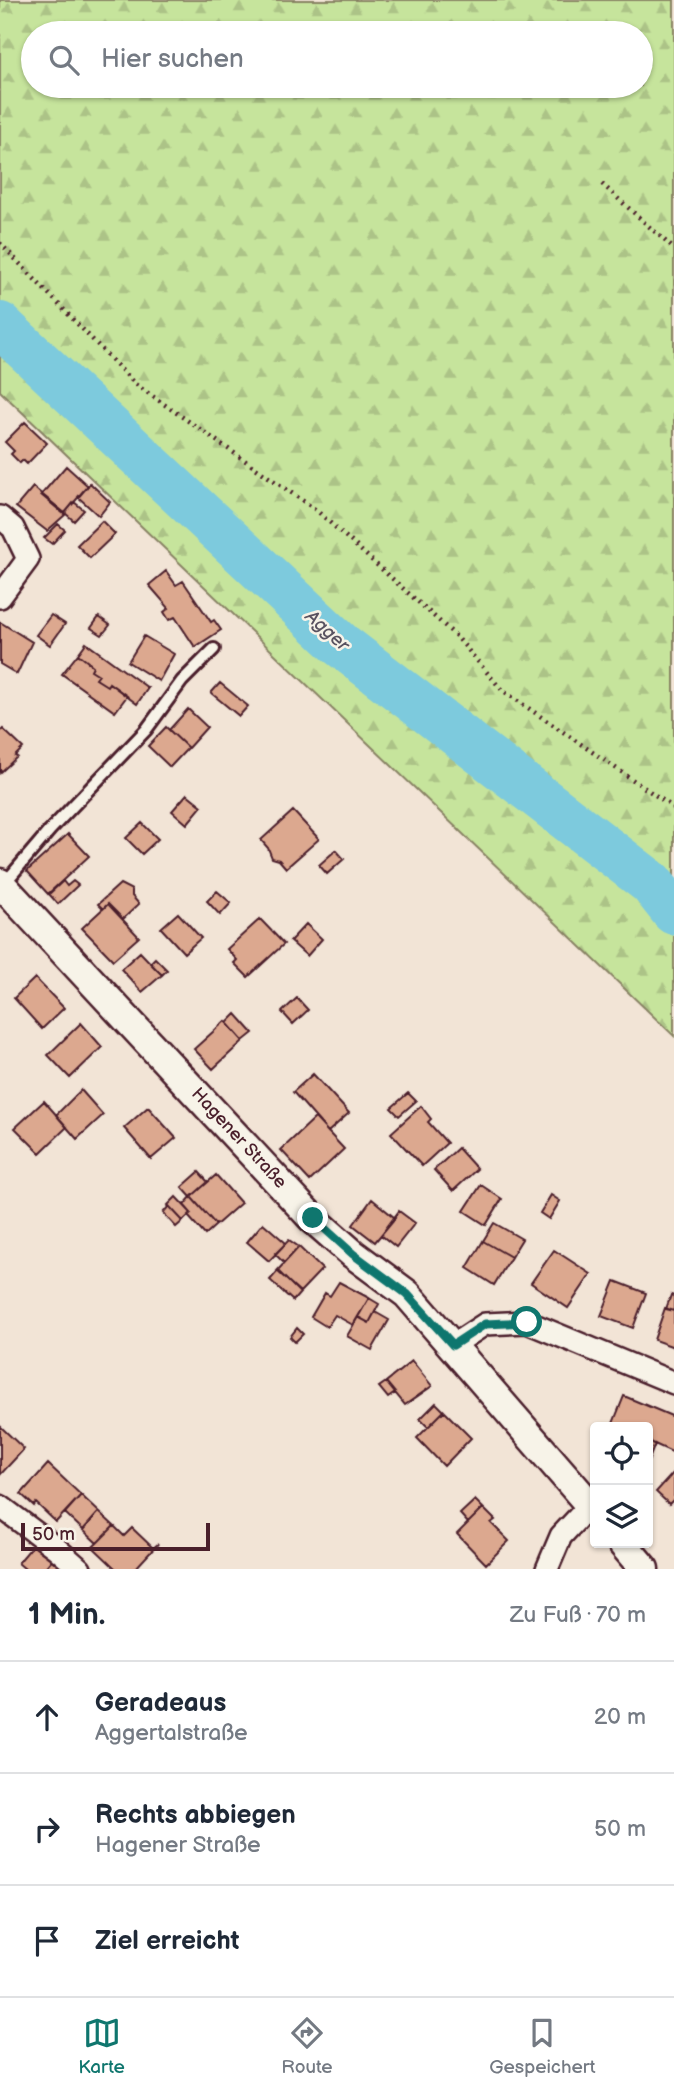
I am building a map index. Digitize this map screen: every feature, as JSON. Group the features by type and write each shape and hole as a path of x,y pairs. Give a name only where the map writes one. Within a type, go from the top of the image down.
{"main road":[{"name":"Hagener Straße","path":"1,885 313,1218 353,1254 407,1294 590,1505"},
{"path":"626,1548 644,1569"}],"street":[{"path":"0,517 13,528 28,559 0,597"},
{"path":"453,1345 485,1324 527,1322 674,1383"},
{"path":"0,1506 80,1569"},
{"path":"547,1569 561,1536 590,1511"}],"lane":[{"path":"1,885 146,730 182,681 214,649"}],"path":[{"path":"602,184 674,249"},
{"path":"0,243 135,384 316,510 457,637 502,690 674,808"}],"green space":[{"path":"0,0 674,0 674,1036 0,391"}],"building":[{"path":"25,422 47,443 27,464 23,460 20,463 11,454 14,451 5,442"},
{"path":"66,466 88,486 64,514 41,495"},
{"path":"90,483 110,502 99,516 78,497"},
{"path":"33,487 66,514 47,531 16,507"},
{"path":"74,502 84,510 74,521 65,513"},
{"path":"102,521 115,534 90,558 77,545"},
{"path":"58,524 65,530 52,544 44,538"},
{"path":"166,571 176,585 183,581 211,622 214,620 221,630 195,647 175,617 169,620 164,612 169,608 149,585"},
{"path":"51,615 65,624 50,645 36,635"},
{"path":"99,617 110,625 102,635 91,628"},
{"path":"0,622 32,642 17,674 0,664"},
{"path":"144,636 174,654 159,681 128,662"},
{"path":"86,643 148,688 137,704 109,683 107,686 96,679 99,675 91,670 93,666 78,654"},
{"path":"78,654 93,666 91,670 99,675 96,679 107,686 109,683 127,696 115,712 62,674"},
{"path":"220,683 248,706 239,716 211,693"},
{"path":"188,709 207,727 188,748 169,730"},
{"path":"166,727 188,748 170,767 148,746"},
{"path":"3,729 23,748 0,773 0,732"},
{"path":"187,794 202,806 187,824 172,811"},
{"path":"293,811 319,839 286,868 279,860 272,858 261,840"},
{"path":"142,823 158,839 142,854 126,838"},
{"path":"68,834 89,856 48,894 27,871"},
{"path":"336,850 344,859 327,874 319,865"},
{"path":"63,881 67,886 73,881 78,885 58,904 49,894"},
{"path":"120,884 132,890 132,896 139,904 123,919 108,904 103,909 98,904"},
{"path":"217,891 231,903 220,915 207,901"},
{"path":"108,904 139,937 113,960 82,928"},
{"path":"178,913 201,938 184,953 161,928"},
{"path":"260,919 284,944 248,977 234,963 237,960 227,949"},
{"path":"306,924 322,939 307,956 290,941"},
{"path":"140,952 162,975 142,992 121,969"},
{"path":"155,958 167,970 162,975 150,963"},
{"path":"35,978 64,1008 42,1029 14,998"},
{"path":"297,998 308,1010 293,1024 282,1012"},
{"path":"236,1014 253,1033 243,1041 227,1023"},
{"path":"225,1021 243,1041 213,1069 194,1049"},
{"path":"81,1023 102,1047 70,1078 48,1055"},
{"path":"313,1074 349,1113 328,1132 293,1092"},
{"path":"81,1090 103,1115 77,1139 56,1115"},
{"path":"408,1093 416,1101 399,1116 391,1108"},
{"path":"44,1101 67,1127 40,1153 15,1128"},
{"path":"421,1106 431,1119 428,1122 447,1143 422,1166 391,1133"},
{"path":"148,1107 176,1138 151,1159 124,1128"},
{"path":"315,1118 344,1149 310,1181 281,1150"},
{"path":"458,1148 477,1169 453,1191 434,1170"},
{"path":"199,1172 208,1182 191,1197 182,1187"},
{"path":"216,1175 241,1203 216,1225 191,1197"},
{"path":"481,1185 502,1199 486,1225 464,1211"},
{"path":"551,1195 560,1201 549,1219 540,1213"},
{"path":"176,1197 191,1213 183,1221 168,1205"},
{"path":"191,1197 216,1225 205,1235 188,1216 191,1213 184,1205"},
{"path":"372,1199 395,1218 375,1242 353,1225"},
{"path":"169,1206 183,1221 176,1227 163,1213"},
{"path":"399,1211 415,1223 396,1247 381,1235"},
{"path":"263,1223 286,1243 269,1261 247,1242"},
{"path":"494,1223 522,1239 511,1257 483,1241"},
{"path":"289,1240 299,1247 284,1263 275,1254"},
{"path":"483,1241 511,1257 494,1285 467,1268"},
{"path":"299,1247 322,1269 300,1292 277,1271"},
{"path":"554,1250 591,1274 568,1308 531,1283"},
{"path":"278,1271 300,1293 293,1301 270,1280"},
{"path":"615,1281 646,1293 633,1328 601,1316"},
{"path":"339,1282 369,1298 353,1325 335,1315 327,1327 311,1317 325,1293 330,1296"},
{"path":"671,1295 674,1296 674,1311 666,1309"},
{"path":"369,1298 379,1304 369,1323 358,1317"},
{"path":"665,1308 674,1311 674,1347 654,1340"},
{"path":"375,1312 389,1320 372,1350 347,1336 358,1317 369,1323"},
{"path":"297,1328 303,1334 295,1342 290,1337"},
{"path":"412,1361 432,1386 405,1405 386,1382"},
{"path":"386,1382 395,1393 388,1398 379,1387"},
{"path":"624,1396 674,1417 674,1453 653,1443 653,1422 614,1422"},
{"path":"436,1403 444,1411 428,1427 420,1419"},
{"path":"444,1411 471,1438 444,1466 417,1438"},
{"path":"0,1426 24,1449 0,1475"},
{"path":"48,1464 81,1495 56,1522 36,1503 34,1506 21,1494"},
{"path":"674,1472 674,1499 669,1504 656,1492"},
{"path":"81,1495 99,1512 83,1530 65,1513"},
{"path":"475,1500 483,1508 468,1523 460,1514"},
{"path":"483,1508 495,1520 491,1523 509,1541 486,1564 457,1534"},
{"path":"99,1512 114,1526 97,1543 83,1530"},
{"path":"114,1526 124,1536 132,1528 153,1548 158,1544 135,1569 116,1569 93,1547"},
{"path":"34,1544 53,1558 44,1569 25,1569 18,1563"},
{"path":"53,1558 66,1569 44,1569"}],"waterway":[{"name":"Agger","path":"0,325 340,644 651,883 674,912"}],"route":[{"path":"313,1218 353,1254 407,1294 453,1345 485,1324 527,1322"}]}
